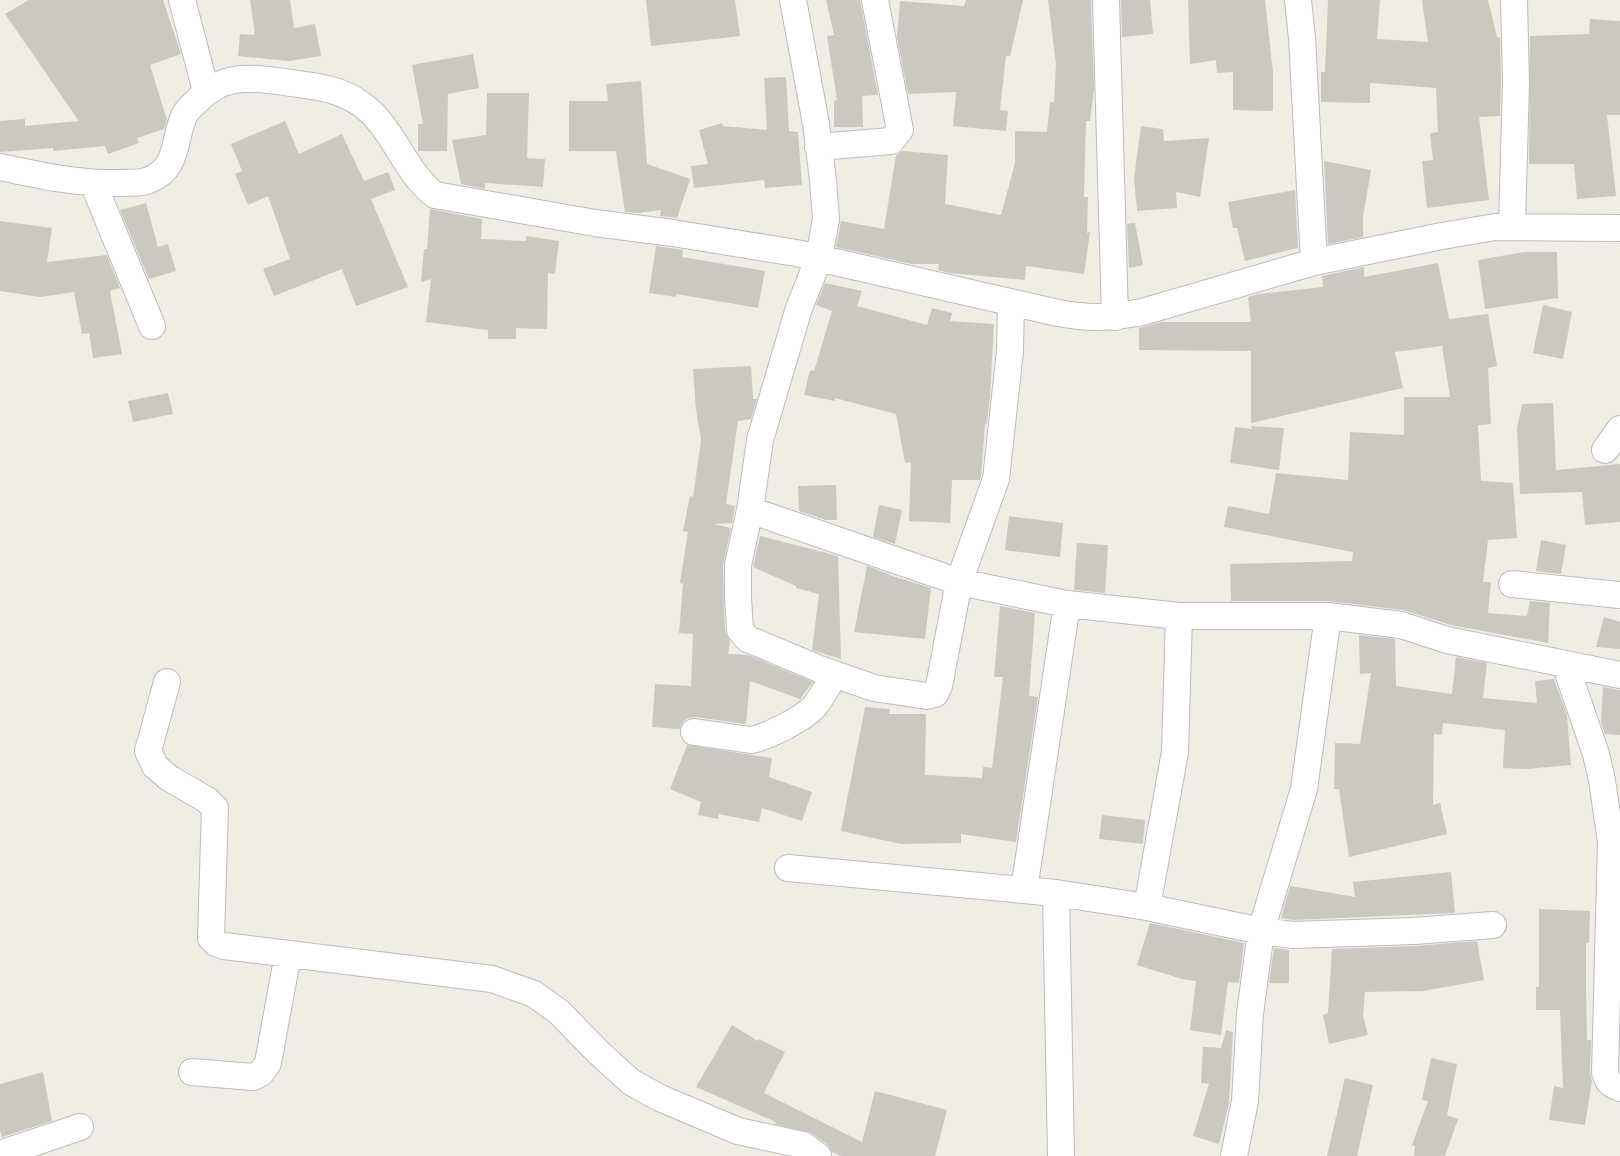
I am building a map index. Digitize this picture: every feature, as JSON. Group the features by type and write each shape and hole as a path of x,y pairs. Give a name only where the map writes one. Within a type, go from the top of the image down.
{"street":[{"path":"182,0 206,91"},
{"path":"793,0 823,180 826,219 819,258 799,308 763,429 750,510 738,565 740,630 748,639 763,647 874,688 927,696 935,694 939,686 959,582 996,479 1010,351 1011,302"},
{"path":"818,147 891,141 900,130 875,0"},
{"path":"1106,0 1115,317"},
{"path":"1298,0 1314,262"},
{"path":"1512,226 1516,82 1514,0"},
{"path":"0,167 55,179 93,183 146,182 161,174 172,161 184,114 206,91 227,80 253,77 336,90 362,105 381,123 424,187 435,195 819,258 1087,318 1115,317 1175,303 1314,262 1495,227 1620,228"},
{"path":"93,183 152,326"},
{"path":"750,510 959,582 1067,604 1179,616 1328,616 1401,625 1447,640 1620,675"},
{"path":"1512,584 1620,596"},
{"path":"1024,890 1067,604"},
{"path":"1147,907 1175,752 1179,616"},
{"path":"1234,1156 1245,1101 1250,1014 1261,931 1304,789 1328,616"},
{"path":"1565,664 1596,754 1616,842 1605,1072 1611,1085 1620,1088"},
{"path":"694,732 751,740 759,738 801,717 813,708 835,675"},
{"path":"167,682 148,751 155,766 162,772 207,800 215,808 211,938 216,943 224,946 492,979 534,994 559,1012 631,1082 660,1098 738,1131 803,1145 818,1156"},
{"path":"789,868 1056,893 1147,907 1261,931 1293,935 1414,931 1493,925"},
{"path":"1056,893 1061,1156"},
{"path":"192,1072 253,1077 261,1073 268,1063 288,954"},
{"path":"0,1154 80,1127"}],"building":[{"path":"29,0 163,0 181,54 150,65 167,120 164,129 137,138 139,143 108,154 105,146 53,151 53,148 0,152 0,121 25,119 25,126 79,121 5,14"},
{"path":"250,0 290,0 294,28 315,24 321,56 289,61 238,56 240,34 255,35"},
{"path":"646,0 735,0 740,36 651,46"},
{"path":"826,0 860,0 878,95 862,96 863,127 834,127 834,101 837,100 827,36 834,35"},
{"path":"966,0 1023,0 1010,56 1006,56 1000,110 1008,111 1006,131 953,126 956,92 908,94 897,37 900,1 964,6"},
{"path":"1048,0 1091,0 1094,89 1090,121 1086,121 1084,197 1088,197 1087,233 1090,232 1084,274 1026,266 1025,280 950,273 938,270 939,264 912,264 836,247 841,221 884,229 896,155 902,151 948,155 945,204 1001,215 1015,163 1015,131 1047,132 1050,102 1054,102 1056,64"},
{"path":"1121,0 1150,0 1153,34 1122,37"},
{"path":"1188,0 1265,0 1273,72 1273,111 1233,110 1233,72 1217,73 1216,60 1190,64"},
{"path":"1328,0 1380,0 1377,39 1428,42 1422,0 1488,0 1497,37 1500,37 1501,82 1500,116 1479,117 1489,200 1427,208 1422,161 1433,160 1430,133 1438,132 1436,88 1370,83 1370,103 1321,102 1321,72 1325,72"},
{"path":"1590,19 1620,21 1620,115 1607,115 1616,196 1577,199 1574,164 1529,164 1530,36 1589,34"},
{"path":"473,54 479,88 448,94 447,151 418,151 418,124 423,124 412,65"},
{"path":"786,77 789,131 798,132 802,185 765,188 764,180 694,188 691,166 708,164 699,130 722,123 723,126 767,130 764,78"},
{"path":"641,81 647,164 690,179 677,218 660,216 661,210 625,212 616,151 569,151 569,101 608,101 606,84"},
{"path":"487,93 529,93 527,158 545,159 543,187 485,183 485,189 461,184 452,140 486,135"},
{"path":"285,121 299,154 342,134 364,181 388,172 395,190 371,199 408,287 356,306 342,269 274,296 263,269 290,259 268,196 248,205 235,174 242,171 231,144"},
{"path":"1141,126 1163,129 1164,141 1209,138 1200,197 1176,192 1177,208 1137,211 1134,178"},
{"path":"1324,161 1371,170 1363,217 1363,237 1328,244"},
{"path":"1295,190 1298,248 1245,261 1237,228 1233,228 1228,202"},
{"path":"146,203 158,247 168,244 176,271 149,279 120,210"},
{"path":"430,209 482,219 481,239 526,241 526,236 559,241 555,274 548,273 547,329 516,328 516,339 488,339 488,330 426,322 431,279 421,282 424,249 427,249"},
{"path":"0,221 52,228 47,262 107,255 120,288 110,291 122,354 93,358 89,333 82,334 74,292 40,297 0,291"},
{"path":"1135,223 1143,265 1129,268 1127,224"},
{"path":"656,246 683,250 682,257 765,271 758,308 676,294 676,297 649,293"},
{"path":"1524,252 1557,252 1558,298 1485,309 1478,260"},
{"path":"1438,263 1449,319 1488,314 1497,366 1488,368 1491,424 1478,425 1481,481 1513,483 1517,538 1488,540 1483,582 1491,582 1488,613 1527,616 1530,601 1550,603 1548,643 1451,625 1403,610 1328,601 1231,601 1230,564 1352,561 1353,552 1224,527 1228,506 1269,514 1276,473 1348,480 1350,432 1404,435 1404,397 1450,397 1442,346 1395,352 1403,388 1251,423 1251,351 1139,350 1139,328 1161,322 1251,322 1248,297 1323,287 1322,276 1364,267 1364,277"},
{"path":"825,283 862,291 857,306 927,325 932,308 952,313 950,321 994,324 990,396 985,424 981,476 980,480 952,480 950,523 909,521 911,462 905,463 896,414 835,398 835,401 804,395 810,370 814,371 832,311 816,305"},
{"path":"1543,305 1572,312 1563,359 1533,353"},
{"path":"751,366 753,399 757,399 751,419 738,421 726,504 735,506 732,523 714,524 731,528 723,565 725,631 730,641 728,654 748,655 813,682 800,699 750,681 746,724 695,717 688,718 679,729 652,727 655,684 691,686 693,634 679,633 683,584 680,583 688,532 683,531 690,496 693,497 701,440 693,369"},
{"path":"168,393 173,414 133,422 128,401"},
{"path":"1553,403 1556,470 1620,464 1620,522 1585,525 1582,492 1520,494 1517,428 1522,404"},
{"path":"1251,426 1284,428 1279,470 1230,463 1235,427 1252,429"},
{"path":"836,485 837,520 826,520 799,511 798,486"},
{"path":"879,505 902,510 895,544 873,537"},
{"path":"1009,516 1063,523 1060,557 1005,550"},
{"path":"760,536 838,556 841,659 812,650 819,594 796,588 753,567"},
{"path":"1541,540 1566,545 1561,574 1536,571"},
{"path":"1077,543 1108,545 1105,593 1074,590"},
{"path":"867,566 931,588 925,639 854,632"},
{"path":"1000,606 1035,613 1029,696 1038,697 1016,842 961,834 961,843 901,844 841,831 865,707 890,709 889,714 926,714 925,775 982,778 983,767 992,768 1003,677 994,677"},
{"path":"1604,617 1620,622 1620,649 1596,647"},
{"path":"1359,635 1395,639 1396,686 1452,694 1456,657 1487,663 1483,698 1537,703 1535,681 1554,679 1567,715 1571,765 1526,769 1503,768 1505,730 1443,723 1442,735 1434,734 1433,805 1440,803 1447,834 1349,857 1339,789 1334,789 1335,743 1360,744 1371,673 1360,674"},
{"path":"1603,687 1620,690 1620,735 1605,734 1601,722"},
{"path":"687,745 772,758 769,777 812,792 802,821 762,808 759,822 719,814 718,819 698,815 701,802 670,789"},
{"path":"1102,815 1145,820 1143,844 1099,839"},
{"path":"1451,872 1455,913 1294,920 1281,918 1290,886 1355,897 1353,882"},
{"path":"1539,909 1590,911 1589,943 1586,943 1586,987 1587,1040 1591,1040 1592,1081 1585,1125 1549,1120 1554,1086 1563,1088 1560,1010 1536,1010 1536,987 1539,987"},
{"path":"1150,923 1244,943 1239,983 1228,982 1221,1035 1190,1030 1196,981 1137,965"},
{"path":"1477,941 1484,980 1423,991 1365,992 1363,1015 1368,1035 1329,1044 1323,1015 1328,1013 1332,949"},
{"path":"1274,948 1289,950 1289,983 1269,983"},
{"path":"732,1025 758,1041 759,1039 785,1052 764,1093 862,1142 875,1091 947,1110 935,1156 841,1156 832,1152 827,1144 811,1133 775,1124 776,1122 696,1087"},
{"path":"1226,1030 1233,1032 1229,1103 1219,1144 1193,1136 1209,1084 1201,1083 1203,1047 1221,1048"},
{"path":"1431,1058 1457,1064 1447,1115 1458,1119 1445,1156 1414,1156 1415,1146 1412,1145 1428,1101 1422,1100"},
{"path":"43,1072 52,1121 2,1137 0,1084"},
{"path":"1345,1078 1373,1085 1357,1156 1327,1156"}]}
